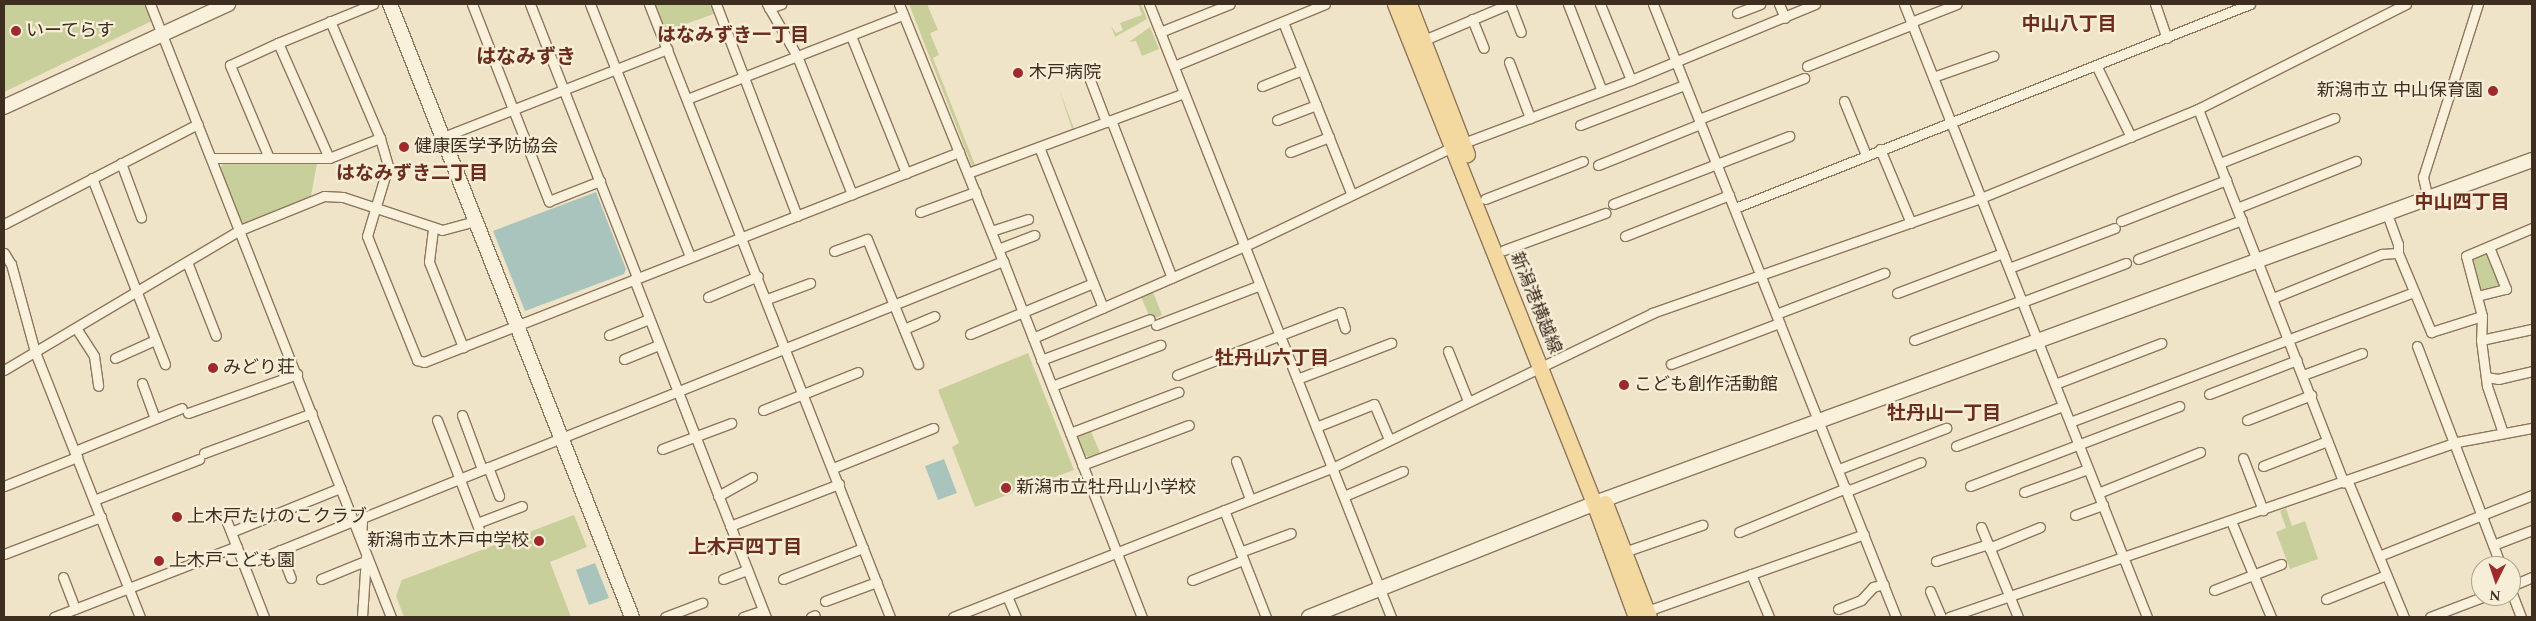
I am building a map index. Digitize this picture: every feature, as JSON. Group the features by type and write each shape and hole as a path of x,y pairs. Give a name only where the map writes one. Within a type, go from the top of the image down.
{"main road":[{"name":"新潟港横越線","path":"1395,4 1458,145 1485,199 1544,364"},
{"name":"新潟港横越線","path":"1409,4 1424,40 1458,145 1599,502 1639,615"},
{"name":"新潟港横越線","path":"1599,502 1624,552 1639,615"}],"street":[{"path":"150,4 297,374 361,540 366,559 391,617"},
{"path":"4,107 228,4"},
{"path":"269,158 230,64 373,4"},
{"path":"390,4 632,617"},
{"path":"472,4 549,201 600,181"},
{"path":"530,4 600,181 676,391 764,614 744,617"},
{"path":"590,4 690,257"},
{"path":"649,4 743,237 890,617"},
{"path":"716,4 797,216"},
{"path":"781,4 768,6 797,56 852,194"},
{"path":"899,4 1004,261 1116,552 1138,616"},
{"path":"1149,4 1391,617"},
{"path":"1160,32 1230,4"},
{"path":"1174,66 1325,4"},
{"path":"1424,40 1509,4 1521,32"},
{"path":"1568,4 1602,91"},
{"path":"1600,4 1630,80"},
{"path":"1653,4 1820,421 1896,617"},
{"path":"1737,13 1760,4"},
{"path":"1779,4 1785,18"},
{"path":"1033,338 1245,246 1458,145 1630,80 1675,60 1785,18 1815,4"},
{"path":"1904,4 2147,617"},
{"path":"1807,66 1957,4"},
{"path":"2155,4 2167,38"},
{"path":"1735,208 1950,120 2167,38 2250,4"},
{"path":"954,617 1332,468 1544,364 1652,314 1981,198 2198,109 2395,6 2406,4"},
{"path":"2428,199 2423,177 2478,4"},
{"path":"687,99 903,15"},
{"path":"1472,19 1484,48"},
{"path":"330,21 380,138 388,166 374,207 367,236 417,360 424,362 959,152"},
{"path":"1283,22 1352,196"},
{"path":"851,36 906,173"},
{"path":"278,43 329,158"},
{"path":"443,137 667,49"},
{"path":"1933,77 1993,56"},
{"path":"1509,62 1530,118"},
{"path":"2096,65 2131,137"},
{"path":"1262,86 1302,70"},
{"path":"1598,165 1804,78"},
{"path":"1090,80 1172,278"},
{"path":"1580,125 1684,85"},
{"path":"968,173 1184,93"},
{"path":"1844,101 1866,155"},
{"path":"1277,120 1316,105"},
{"path":"2198,109 2311,395 2327,441 2379,556 2404,617"},
{"path":"2220,164 2334,118"},
{"path":"4,224 198,124"},
{"path":"1612,204 1789,136"},
{"path":"1290,152 1329,137"},
{"path":"212,158 329,158 380,138"},
{"path":"1039,147 1102,308"},
{"path":"1880,149 1911,222"},
{"path":"1485,199 1582,161"},
{"path":"2237,208 2356,161"},
{"path":"1309,617 1327,614 1380,589 1599,502 2258,260 2532,162"},
{"path":"121,163 141,217"},
{"path":"92,178 165,364"},
{"path":"2009,268 2226,180"},
{"path":"920,212 975,192"},
{"path":"4,370 240,230 324,196 334,194 433,229 450,230 475,221"},
{"path":"1625,236 1729,195"},
{"path":"1504,250 1605,213"},
{"path":"2387,214 2412,293 2431,332 2482,316"},
{"path":"991,231 1028,219"},
{"path":"2138,259 2242,220"},
{"path":"2503,434 2486,377 2481,340 2482,316 2466,256 2532,228"},
{"path":"433,229 429,262 463,347"},
{"path":"998,249 1034,235"},
{"path":"834,251 867,239 918,364"},
{"path":"2477,296 2506,289 2489,247"},
{"path":"4,253 11,264 35,352 140,617"},
{"path":"1896,293 2003,253"},
{"path":"2272,298 2382,254 2398,253"},
{"path":"361,540 362,518 1004,261"},
{"path":"187,262 216,336"},
{"path":"1914,340 2126,263"},
{"path":"1671,364 1884,273"},
{"path":"708,297 758,276"},
{"path":"767,299 810,282"},
{"path":"970,334 1093,284"},
{"path":"1042,360 1260,285"},
{"path":"2070,422 2412,293"},
{"path":"1177,375 1340,312 1345,328"},
{"path":"904,329 934,316"},
{"path":"609,335 649,319"},
{"path":"76,328 94,356 98,386"},
{"path":"2481,340 2532,329"},
{"path":"116,358 155,340"},
{"path":"1297,379 1392,343"},
{"path":"2055,384 2161,343"},
{"path":"624,359 659,345"},
{"path":"1052,386 1160,345"},
{"path":"2418,346 2498,556"},
{"path":"1448,352 1468,401"},
{"path":"2303,375 2362,353"},
{"path":"2209,394 2297,360"},
{"path":"763,410 858,372"},
{"path":"2486,377 2498,379 2532,372"},
{"path":"4,486 155,418 297,374"},
{"path":"142,383 155,418"},
{"path":"1070,433 1178,392"},
{"path":"2247,420 2311,395"},
{"path":"1316,427 1374,404 1389,440"},
{"path":"1956,446 2063,406"},
{"path":"1970,486 2078,443 2179,406"},
{"path":"94,500 312,413"},
{"path":"462,415 485,468 500,496"},
{"path":"437,420 482,537"},
{"path":"662,449 731,423"},
{"path":"1082,465 1189,425"},
{"path":"832,468 933,428"},
{"path":"1839,469 1946,428"},
{"path":"1949,617 2454,444 2532,428"},
{"path":"2263,466 2327,441"},
{"path":"2098,492 2200,452"},
{"path":"2243,458 2263,510"},
{"path":"1236,460 1250,499"},
{"path":"1739,532 1921,462"},
{"path":"2024,492 2088,469"},
{"path":"1344,496 1403,471"},
{"path":"718,496 752,477"},
{"path":"730,526 839,484"},
{"path":"231,532 340,488"},
{"path":"2379,556 2532,495"},
{"path":"2075,515 2103,505"},
{"path":"477,524 522,506"},
{"path":"1224,510 1266,617"},
{"path":"4,554 101,517"},
{"path":"225,517 264,617"},
{"path":"244,565 353,521"},
{"path":"2231,521 2271,617"},
{"path":"1624,552 1702,525"},
{"path":"1981,527 2007,597 2018,617"},
{"path":"1936,561 2040,528"},
{"path":"2494,545 2532,530"},
{"path":"1192,580 1291,533"},
{"path":"1639,615 1864,534"},
{"path":"712,550 735,540"},
{"path":"54,617 237,546"},
{"path":"783,579 864,548"},
{"path":"280,550 290,578"},
{"path":"321,579 366,559"},
{"path":"362,617 366,559"},
{"path":"2214,590 2281,564"},
{"path":"723,580 747,570"},
{"path":"1751,574 1769,617"},
{"path":"2326,599 2386,575"},
{"path":"63,577 75,609"},
{"path":"825,601 877,582"},
{"path":"1838,609 1861,600 1873,587 1884,584"},
{"path":"1930,590 1940,617"},
{"path":"1007,596 1016,617"},
{"path":"2430,617 2471,601"},
{"path":"665,617 702,603"}],"green space":[{"path":"4,4 146,4 154,20 4,92"},
{"path":"649,4 716,4 719,12 661,33"},
{"path":"909,4 927,4 938,30 930,33 939,55 933,58 975,165 1072,129 1059,89 1075,131 973,169"},
{"path":"1138,4 1141,4 1147,19 1115,37 1111,26 1116,33 1123,30 1120,23 1142,15"},
{"path":"1150,27 1159,49 1142,56 1136,41 1129,42"},
{"path":"226,158 318,158 310,201 240,230 218,173"},
{"path":"2483,254 2492,257 2503,281 2500,289 2478,291 2472,265 2476,257"},
{"path":"1153,292 1162,315 1151,320 1141,297"},
{"path":"1028,353 1074,470 975,507 952,447 959,443 938,390"},
{"path":"1091,431 1100,453 1089,457 1082,454 1076,437"},
{"path":"2286,508 2292,526 2305,521 2318,559 2290,569 2276,532 2286,528 2280,511"},
{"name":"新潟市立木戸中学校","path":"574,515 587,547 550,562 571,617 404,617 396,596 402,580"}],"water":[{"path":"596,192 626,269 624,274 525,311 493,231"},
{"path":"944,459 957,493 938,500 925,466"},
{"path":"595,563 609,598 589,605 576,570"}],"place":[{"name":"いーてらす","path":"16,31"},
{"name":"木戸病院","path":"1018,73"},
{"name":"新潟市立 中山保育園","path":"2493,91"},
{"name":"健康医学予防協会","path":"404,147"},
{"name":"みどり荘","path":"213,368"},
{"name":"こども創作活動館","path":"1624,385"},
{"name":"新潟市立牡丹山小学校","path":"1006,488"},
{"name":"上木戸たけのこクラブ","path":"177,517"},
{"name":"新潟市立木戸中学校","path":"539,541"},
{"name":"上木戸こども園","path":"159,561"}],"district":[{"name":"中山八丁目","path":"2069,25"},
{"name":"はなみずき一丁目","path":"733,36"},
{"name":"はなみずき","path":"526,57"},
{"name":"はなみずき二丁目","path":"412,174"},
{"name":"中山四丁目","path":"2462,203"},
{"name":"牡丹山六丁目","path":"1272,359"},
{"name":"牡丹山一丁目","path":"1944,414"},
{"name":"上木戸四丁目","path":"745,548"}]}
